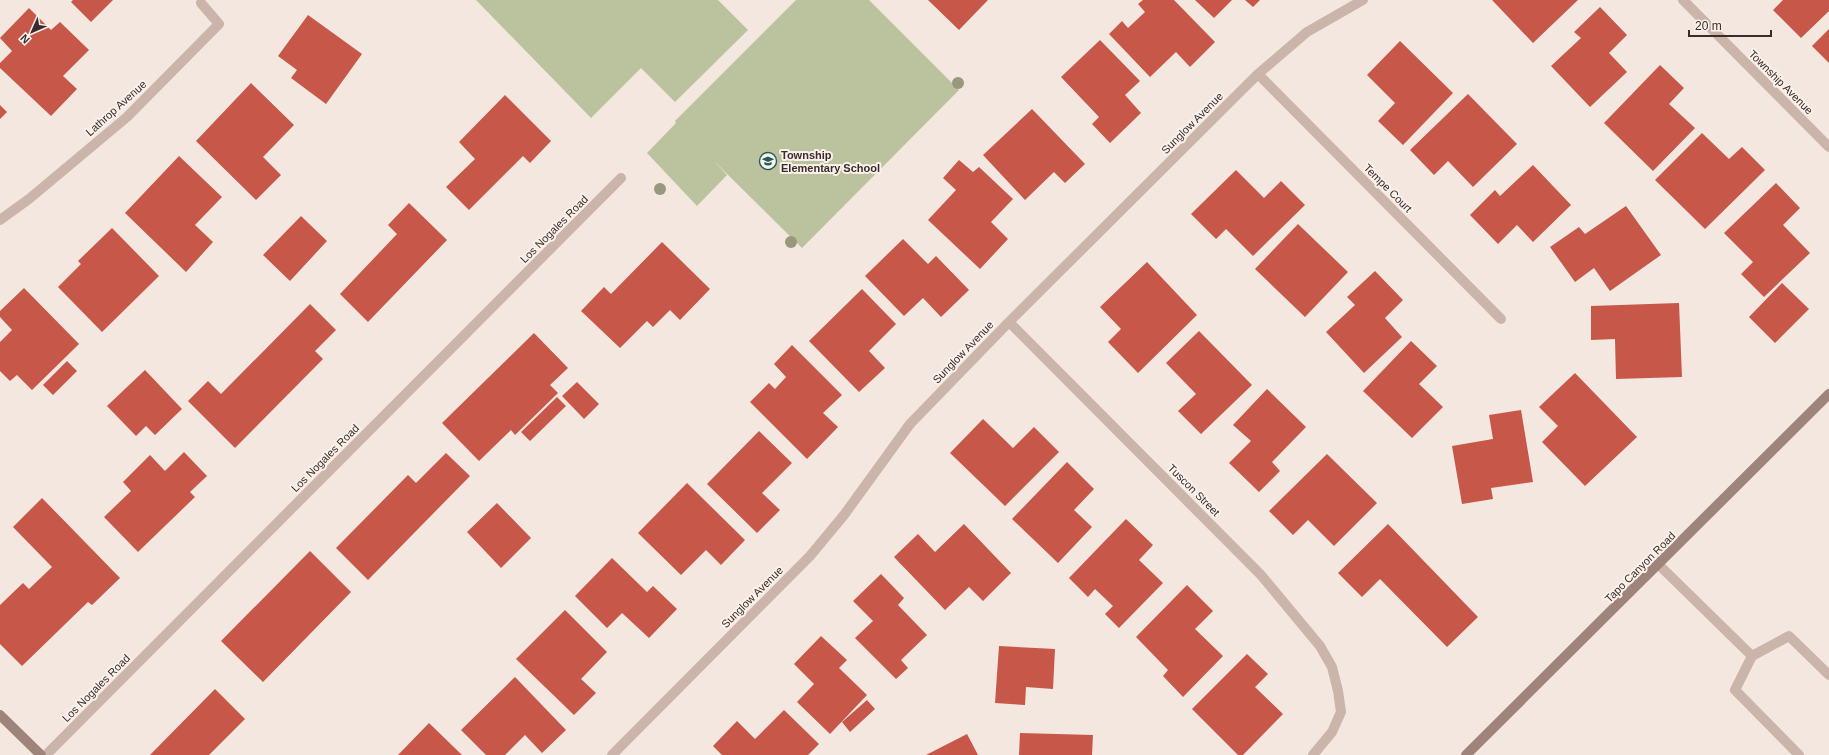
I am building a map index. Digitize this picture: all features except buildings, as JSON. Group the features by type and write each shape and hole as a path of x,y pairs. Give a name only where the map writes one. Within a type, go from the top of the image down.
{"main road":[{"name":"Tapo Canyon Road","path":"1466,755 1659,565 1829,394"},
{"path":"0,715 41,755"}],"street":[{"name":"Sunglow Avenue","path":"612,755 810,556 844,515 910,424 1009,322 1258,74 1307,32 1363,0"},
{"name":"Township Avenue","path":"1683,0 1829,147"},
{"name":"Lathrop Avenue","path":"0,220 30,199 127,117 219,24 201,4"},
{"name":"Tempe Court","path":"1258,74 1501,319"},
{"name":"Los Nogales Road","path":"46,755 621,178"},
{"name":"Tuscon Street","path":"1009,322 1261,575 1320,646 1332,667 1341,712 1332,732 1313,755"},
{"path":"1659,565 1752,656"},
{"path":"1799,755 1735,690 1752,656 1789,636 1829,675"}],"green space":[{"path":"476,0 718,0 748,30 675,102 641,68 591,118"},
{"path":"796,0 869,0 959,90 802,248 714,161 727,175 697,206 647,153 676,123 675,121"}],"place":[{"name":"Township Elementary School","path":"768,161"}]}
